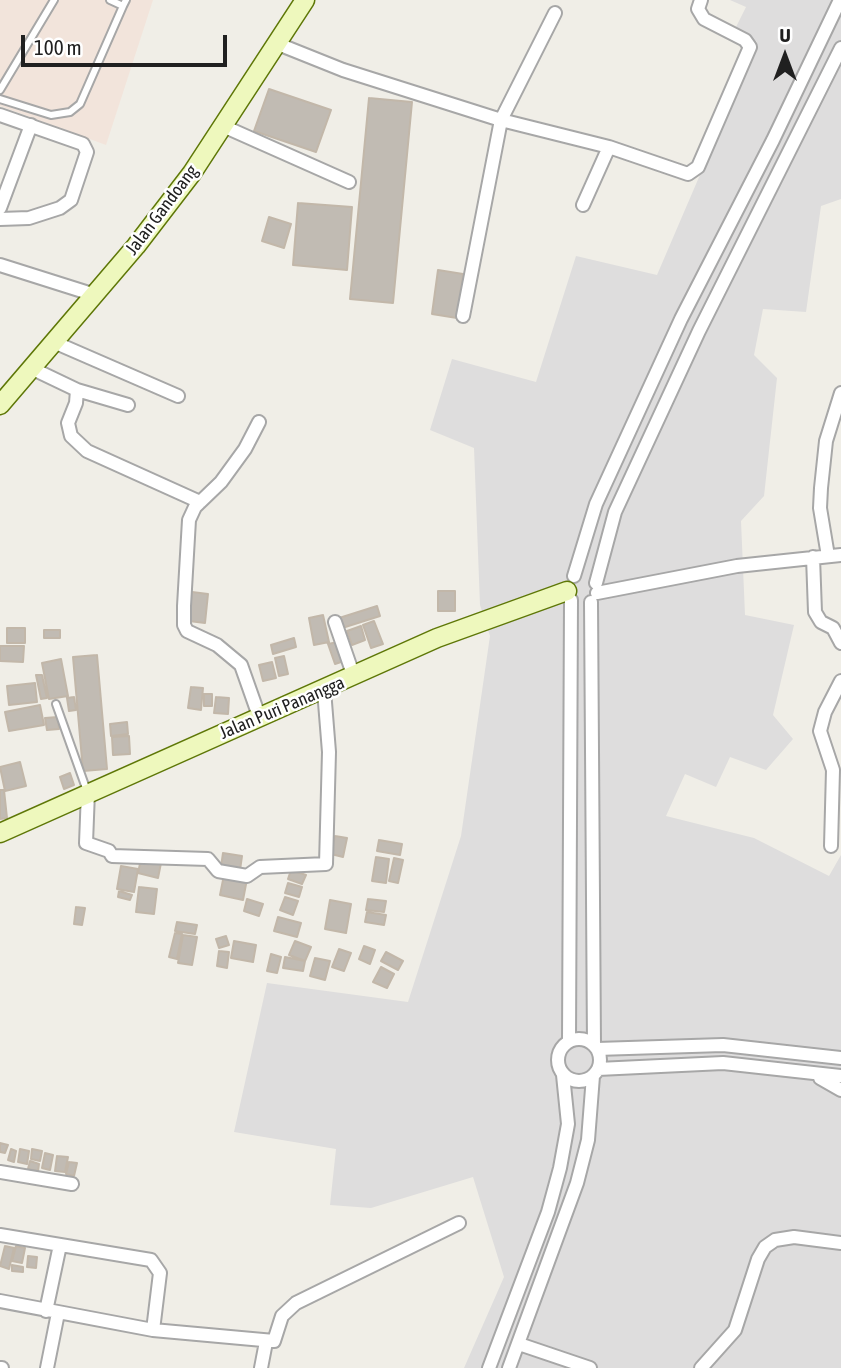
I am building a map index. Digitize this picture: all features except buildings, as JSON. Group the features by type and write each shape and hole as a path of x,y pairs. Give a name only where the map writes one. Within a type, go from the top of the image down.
{"street":[{"name":"Jalan Gandoang","path":"0,405 56,343 170,202 305,0"},
{"path":"278,44 343,70 501,120 610,147 688,174 698,167 750,47 745,40 704,19 698,9 701,0"},
{"path":"569,1041 571,589 596,504 681,319 773,140 840,0"},
{"path":"463,316 501,120 555,13"},
{"path":"496,1351 511,1363 519,1344 577,1183 587,1140 596,1072 601,1060 596,1047 594,592 615,512 699,331 841,48"},
{"path":"0,115 83,144 87,152 77,188 71,200 61,208 29,218 0,219"},
{"path":"0,208 31,125"},
{"path":"223,126 349,182"},
{"path":"773,140 789,148"},
{"path":"583,205 610,147"},
{"path":"0,265 94,295"},
{"path":"681,319 699,331"},
{"path":"56,343 178,396"},
{"path":"32,368 77,390 128,405"},
{"path":"77,390 76,404 68,423 71,436 87,451 200,502"},
{"path":"571,589 581,604 594,592 737,566 834,555 820,508 826,441 841,393"},
{"path":"259,422 255,434 220,482 200,502 189,520 184,625 187,631 232,654 241,665 259,716"},
{"path":"813,557 815,612 821,622 833,628 841,643"},
{"path":"571,589 583,574 594,592"},
{"name":"Jalan Puri Panangga","path":"0,833 472,623 548,600 571,589"},
{"path":"335,622 354,677"},
{"path":"831,846 833,770 820,731 825,712 841,681"},
{"path":"88,792 86,843 109,851 112,856 208,859 218,871 247,876 260,867 326,864 329,752 324,690"},
{"path":"489,1368 548,1212 560,1168 568,1124 558,1055 569,1041 578,1038 596,1047 723,1045 841,1058"},
{"path":"807,1072 809,1054"},
{"path":"563,1075 578,1081 596,1072 723,1063 841,1076"},
{"path":"807,1072 841,1090"},
{"path":"0,1171 72,1184"},
{"path":"0,1301 153,1330 267,1342 276,1339 282,1316 296,1303 459,1223"},
{"path":"0,1236 155,1262 160,1273 153,1330"},
{"path":"701,1368 735,1330 758,1259 765,1247 775,1240 794,1237 841,1243"},
{"path":"47,1368 60,1245"},
{"path":"261,1368 267,1342"},
{"path":"519,1344 590,1368"}],"lane":[{"path":"0,90 54,0"},
{"path":"0,99 51,115 70,112 80,104 124,3 110,0"},
{"path":"56,704 88,792"}],"shaded area":[{"path":"0,0 153,0 106,145 0,106"},
{"path":"730,0 841,0 841,199 821,206 806,312 763,309 754,355 777,378 764,496 741,521 745,615 794,625 773,715 793,739 766,770 730,757 716,787 685,774 666,816 754,838 829,876 841,855 841,1368 464,1368 504,1277 473,1177 371,1208 330,1205 336,1149 234,1132 267,983 408,1002 461,836 490,636 480,605 474,448 430,430 452,359 536,382 576,256 657,275 757,42 736,27 746,7"}]}
